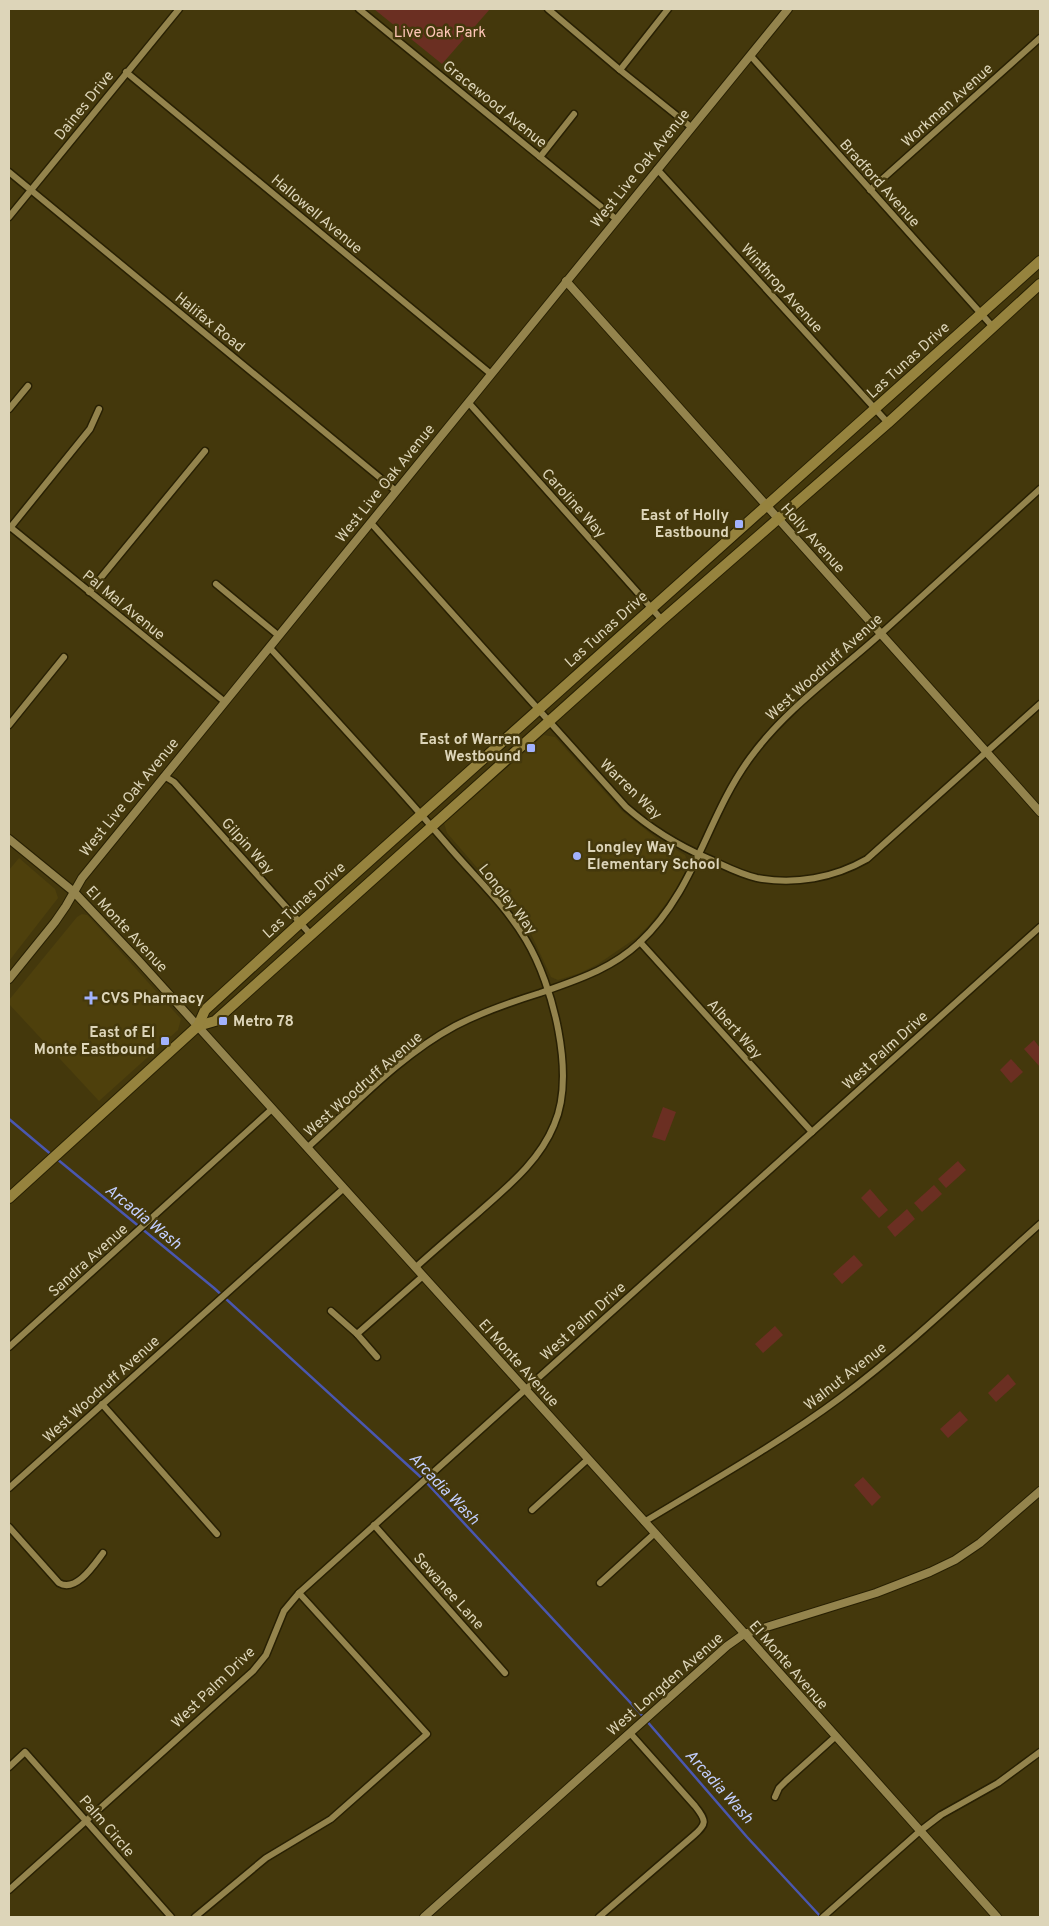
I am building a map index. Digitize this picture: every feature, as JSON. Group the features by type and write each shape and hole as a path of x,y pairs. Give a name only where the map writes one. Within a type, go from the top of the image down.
{"main road":[{"name":"Las Tunas Drive","path":"9,1198 198,1026 205,1010 300,923 422,816 1040,261"},
{"name":"Las Tunas Drive","path":"198,1026 213,1023 548,721 888,423 1040,284"}],"street":[{"name":"Daines Drive","path":"9,217 179,9"},
{"name":"Gracewood Avenue","path":"359,9 616,219"},
{"path":"548,9 691,127"},
{"path":"620,70 668,9"},
{"name":"West Live Oak Avenue","path":"9,979 55,922 82,878 788,9"},
{"name":"Workman Avenue","path":"870,190 1040,38"},
{"name":"Bradford Avenue","path":"750,55 993,327"},
{"name":"Hallowell Avenue","path":"126,72 491,374"},
{"path":"540,158 574,114"},
{"name":"Winthrop Avenue","path":"657,169 888,423"},
{"name":"Halifax Road","path":"9,172 396,491"},
{"name":"Holly Avenue","path":"566,281 1040,812"},
{"path":"9,410 28,386"},
{"name":"Caroline Way","path":"468,402 662,620"},
{"path":"10,527 90,429 99,408"},
{"path":"90,592 204,451"},
{"name":"West Woodruff Avenue","path":"307,1148 422,1046 456,1026 484,1013 583,979 627,954 666,914 676,899 724,799 738,775 764,741 802,701 881,633 1040,490"},
{"name":"Warren Way","path":"370,523 611,791 643,822 673,842 728,868 756,878 803,880 831,875 853,867 867,859 1040,704"},
{"name":"Pal Mal Avenue","path":"10,527 225,702"},
{"path":"216,584 279,636"},
{"name":"Longley Way","path":"269,647 431,826 513,920 527,940 549,990 557,1025 563,1080 561,1103 555,1124 544,1146 507,1187 416,1267"},
{"path":"9,724 64,657"},
{"name":"Gilpin Way","path":"164,776 174,782 311,936"},
{"name":"El Monte Avenue","path":"9,839 74,892 198,1026 587,1460 655,1533 997,1917"},
{"name":"West Palm Drive","path":"9,1890 252,1671 266,1655 284,1611 299,1593 1040,927"},
{"name":"Albert Way","path":"640,942 812,1132"},
{"name":"Sandra Avenue","path":"9,1347 272,1109"},
{"name":"West Woodruff Avenue","path":"9,1488 343,1188"},
{"name":"Walnut Avenue","path":"644,1522 751,1457 839,1398 879,1368 1040,1224"},
{"path":"356,1334 423,1276"},
{"path":"331,1311 377,1357"},
{"path":"102,1404 218,1534"},
{"path":"532,1510 587,1460"},
{"name":"West Longden Avenue","path":"424,1917 727,1646 744,1634 876,1593 956,1560 980,1544 1040,1491"},
{"name":"Sewanee Lane","path":"374,1525 505,1673"},
{"path":"9,1527 59,1583 63,1585 68,1586 77,1581 92,1568 103,1553"},
{"path":"600,1583 655,1533"},
{"path":"195,1917 266,1858 331,1819 427,1734 299,1593"},
{"path":"599,1917 702,1828 705,1822 695,1806 630,1733"},
{"path":"775,1797 779,1788 835,1737"},
{"name":"Palm Circle","path":"9,1767 25,1752 171,1917"},
{"path":"826,1915 920,1830 998,1782 1040,1752"}],"shaded area":[{"name":"Longley Way Elementary School","path":"544,735 555,737 622,811 656,838 685,855 688,863 687,869 671,897 650,924 636,938 598,964 580,973 558,980 551,977 532,936 519,916 447,833 444,823"},
{"path":"19,858 55,889 58,898 9,961 9,870"},
{"path":"82,914 87,915 92,920 181,1019 178,1030 99,1101 9,1004 9,1000 77,917"}],"green space":[{"name":"Live Oak Park","path":"374,9 490,9 442,64"},
{"path":"1034,1040 1040,1048 1040,1067 1024,1049"},
{"path":"1011,1059 1023,1072 1011,1083 1000,1070"},
{"path":"663,1107 676,1112 665,1141 652,1137"},
{"path":"958,1161 966,1170 946,1188 938,1179"},
{"path":"934,1185 942,1194 922,1212 914,1203"},
{"path":"870,1189 888,1210 879,1218 861,1198"},
{"path":"907,1209 915,1219 895,1237 887,1227"},
{"path":"854,1255 863,1265 842,1284 833,1274"},
{"path":"775,1326 783,1335 763,1353 755,1344"},
{"path":"1008,1374 1016,1384 996,1402 988,1393"},
{"path":"960,1411 968,1420 948,1438 940,1429"},
{"path":"863,1477 881,1497 872,1506 854,1485"}],"waterway":[{"name":"Arcadia Wash","path":"9,1119 53,1156"},
{"name":"Arcadia Wash","path":"57,1159 214,1288 425,1481 639,1712 747,1837 821,1917"}],"place":[{"name":"East of Holly Eastbound","path":"739,524"},
{"name":"East of Warren Westbound","path":"531,748"},
{"name":"Longley Way Elementary School","path":"577,856"},
{"name":"CVS Pharmacy","path":"91,998"},
{"name":"Metro 78","path":"223,1021"},
{"name":"East of El Monte Eastbound","path":"165,1041"}]}
